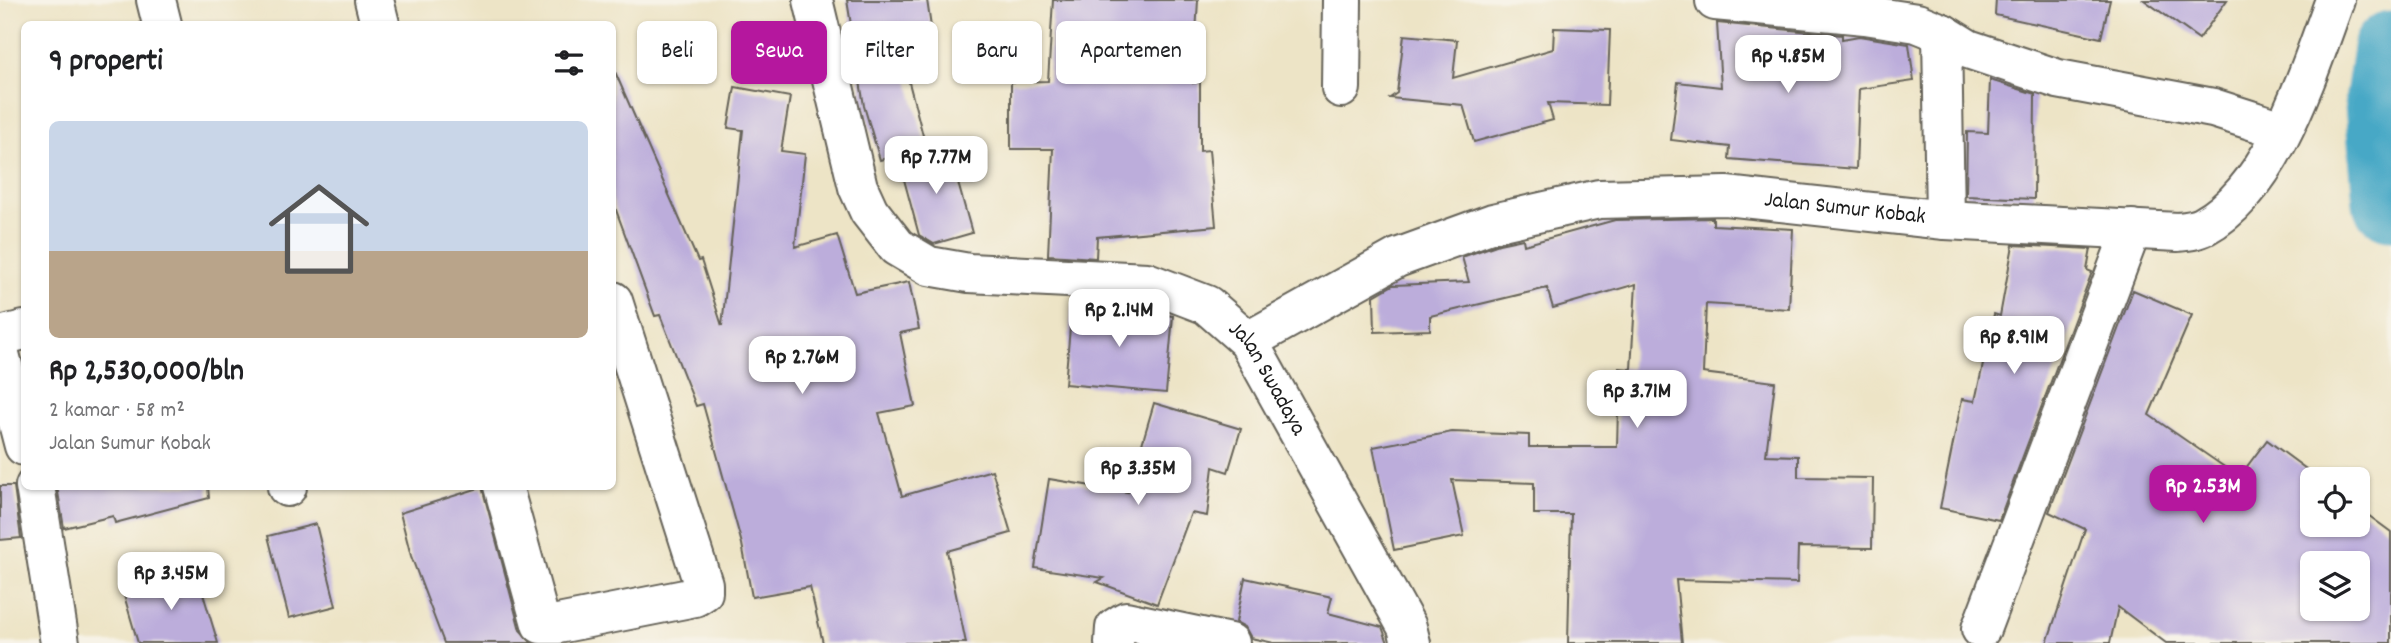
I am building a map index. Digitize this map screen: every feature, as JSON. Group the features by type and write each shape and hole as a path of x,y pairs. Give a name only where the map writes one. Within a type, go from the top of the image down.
{"street":[{"path":"156,0 161,21"},
{"path":"374,0 379,21"},
{"name":"Jalan Swadaya","path":"813,0 858,187 869,211 897,247 929,266 969,273 1147,282 1207,305 1248,341 1408,627 1411,643"},
{"path":"1341,88 1342,0"},
{"name":"Jalan Sumur Kobak","path":"1248,341 1397,258 1493,223 1599,199 1726,196 1945,220 2178,232 2202,228 2224,213 2258,177 2292,114 2335,0"},
{"path":"1715,1 1866,15 1917,23 1942,33 1968,49 2058,79 2214,108 2282,130"},
{"path":"1942,33 1945,220"},
{"path":"1981,629 2132,229"},
{"path":"504,490 541,624 558,624 695,597 703,592 703,584 616,311"},
{"path":"0,336 21,331"},
{"path":"0,354 21,434"},
{"path":"36,490 60,643"},
{"path":"1114,643 1115,628 1121,622 1128,621 1230,643"}],"building":[{"path":"847,0 927,0 930,21 850,21"},
{"path":"1053,0 1198,0 1197,21 1056,21 1056,84 1200,84 1200,151 1209,150 1216,226 1097,237 1096,258 1048,255 1053,149 1011,149 1011,84 1042,84 1042,81 1048,81"},
{"path":"1996,0 2110,0 2101,38 1995,15"},
{"path":"2144,0 2227,0 2199,39"},
{"path":"1717,23 1842,35 1842,39 1859,36 1909,44 1914,81 1859,89 1856,169 1729,159 1730,147 1671,140 1678,82 1721,87"},
{"path":"1554,28 1610,30 1607,105 1548,103 1553,120 1474,142 1463,105 1390,98 1397,93 1404,35 1457,40 1453,78 1553,49"},
{"path":"616,74 698,261 701,260 722,326 743,130 728,128 735,87 790,97 781,151 805,154 795,247 837,235 855,293 909,282 919,329 900,333 915,406 879,413 902,496 992,470 1011,533 947,551 966,643 823,643 810,587 752,597 742,544 703,404 696,406 660,315 655,316 616,210"},
{"path":"1990,80 2035,94 2034,199 1966,196 1967,132 1988,133"},
{"path":"860,84 909,84 926,147 880,160"},
{"path":"948,147 972,233 934,244 919,235 899,161"},
{"path":"1713,218 1713,225 1793,229 1789,309 1706,304 1703,373 1775,382 1766,455 1798,456 1798,477 1873,478 1872,548 1798,547 1797,583 1676,580 1682,643 1568,643 1571,514 1534,514 1534,483 1452,480 1464,536 1394,550 1373,447 1452,432 1529,435 1529,447 1617,447 1619,368 1631,369 1636,284 1553,308 1547,288 1430,316 1430,330 1375,332 1374,296 1393,285 1469,282 1462,257 1499,244 1523,239 1524,245 1615,220"},
{"path":"2013,245 2091,249 2087,270 2092,272 1999,520 1940,508 1962,399 1975,401 1994,314 2000,316"},
{"path":"2133,290 2192,315 2149,415 2239,477 2267,440 2303,467 2300,467 2300,537 2370,537 2370,517 2391,532 2391,643 2166,643 2118,607 2110,643 2047,643 2085,529 2049,512"},
{"path":"1072,305 1173,316 1166,393 1065,384"},
{"path":"1154,403 1241,429 1228,472 1213,467 1207,516 1191,513 1157,604 1097,582 1104,578 1035,568 1049,479 1128,492"},
{"path":"0,486 14,486 21,538 0,540"},
{"path":"58,490 208,490 209,498 115,523 113,516 64,528"},
{"path":"473,490 483,490 520,630 532,643 444,643 411,556 400,513"},
{"path":"316,524 336,606 289,618 268,536"},
{"path":"196,571 218,643 138,643 123,592"},
{"path":"1245,578 1332,597 1328,613 1382,627 1388,643 1274,643 1251,638 1245,627 1236,622"}],"waterway":[{"path":"2391,50 2383,104 2391,202"}]}
